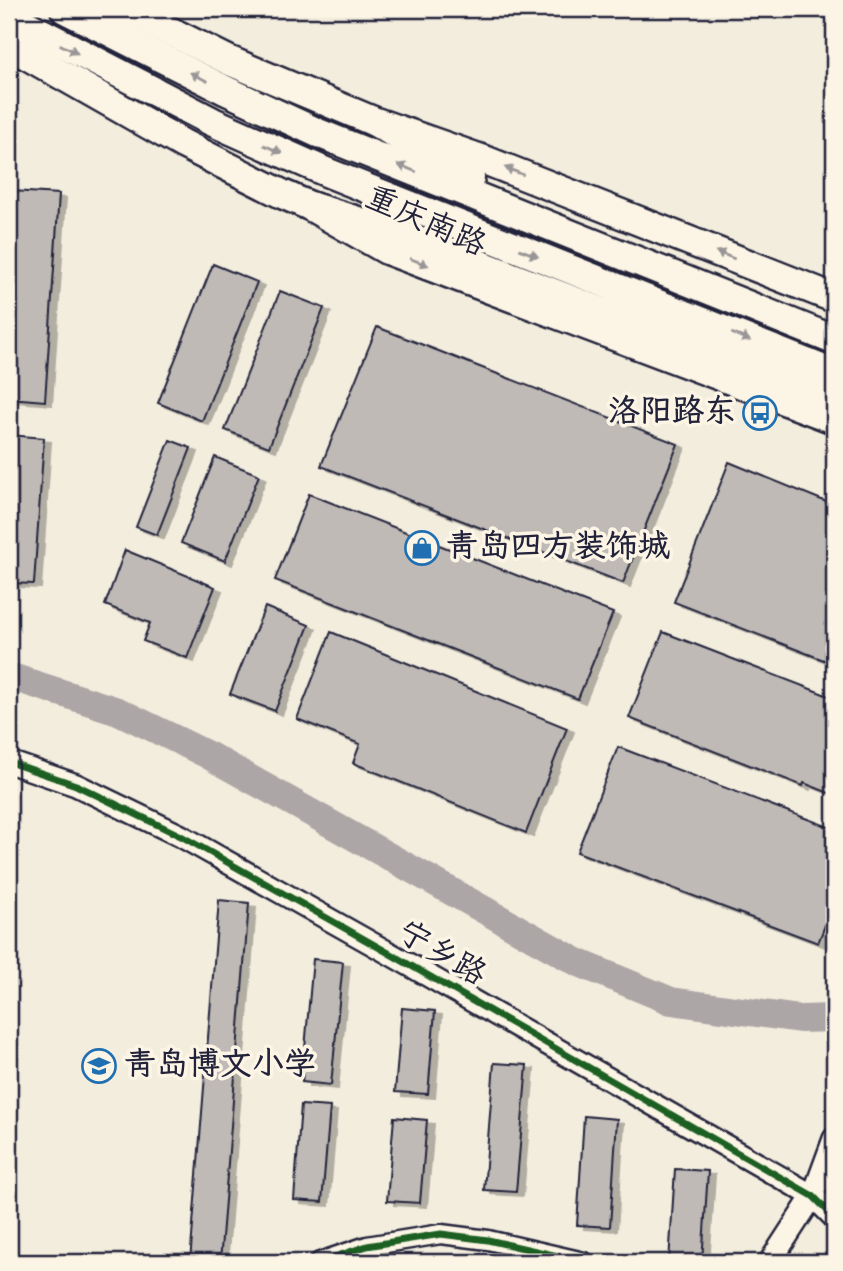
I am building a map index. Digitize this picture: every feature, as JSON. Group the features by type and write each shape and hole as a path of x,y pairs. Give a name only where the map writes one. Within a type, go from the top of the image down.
{"main road":[{"path":"65,9 225,90 318,132 834,340"},
{"path":"125,9 230,61 373,121 500,166 834,298"},
{"path":"9,16 213,122 326,172 834,374"},
{"name":"重庆南路","path":"9,45 183,145 310,206 387,250 834,419"},
{"path":"373,121 461,174 834,320"},
{"path":"310,206 412,238 834,402"}],"street":[{"name":"宁乡路","path":"9,762 76,785 181,836 813,1196 834,1217"},
{"path":"770,1262 813,1196 834,1139"},
{"path":"320,1262 367,1246 441,1234 488,1240 584,1262"}],"building":[{"path":"12,191 59,194 45,401 9,398 9,232"},
{"path":"213,264 257,282 202,421 158,403"},
{"path":"280,291 324,308 269,447 225,430"},
{"path":"377,327 678,444 623,583 321,466"},
{"path":"9,435 44,438 34,584 9,583"},
{"path":"170,440 191,448 157,535 136,527"},
{"path":"215,457 259,475 225,561 181,543"},
{"path":"729,462 834,505 834,664 674,602"},
{"path":"309,494 613,613 578,699 275,580"},
{"path":"125,550 215,587 187,658 143,641 150,623 105,605"},
{"path":"265,607 309,625 275,711 230,694"},
{"path":"331,632 567,728 526,833 353,763 360,744 297,719"},
{"path":"663,632 834,698 830,719 834,720 834,795 804,783 803,786 629,718"},
{"path":"618,747 834,829 834,902 818,943 577,852"},
{"path":"219,900 249,903 220,1262 190,1262"},
{"path":"313,959 343,962 331,1085 302,1082"},
{"path":"402,1008 435,1011 428,1094 395,1092"},
{"path":"494,1063 527,1065 516,1192 484,1190"},
{"path":"301,1105 330,1107 322,1202 294,1200"},
{"path":"584,1116 617,1119 610,1227 577,1225"},
{"path":"394,1117 427,1120 420,1203 387,1201"},
{"path":"675,1169 708,1171 702,1262 669,1262"}],"waterway":[{"path":"9,676 118,711 208,755 577,962 671,1001 800,1019 834,1018"}],"cycle path":[{"path":"9,762 76,785 181,836 813,1196 834,1217"},
{"path":"320,1262 367,1246 441,1234 488,1240 584,1262"}],"place":[{"name":"洛阳路东","path":"760,413"},
{"name":"青岛四方装饰城","path":"422,548"},
{"name":"青岛博文小学","path":"99,1066"}]}
